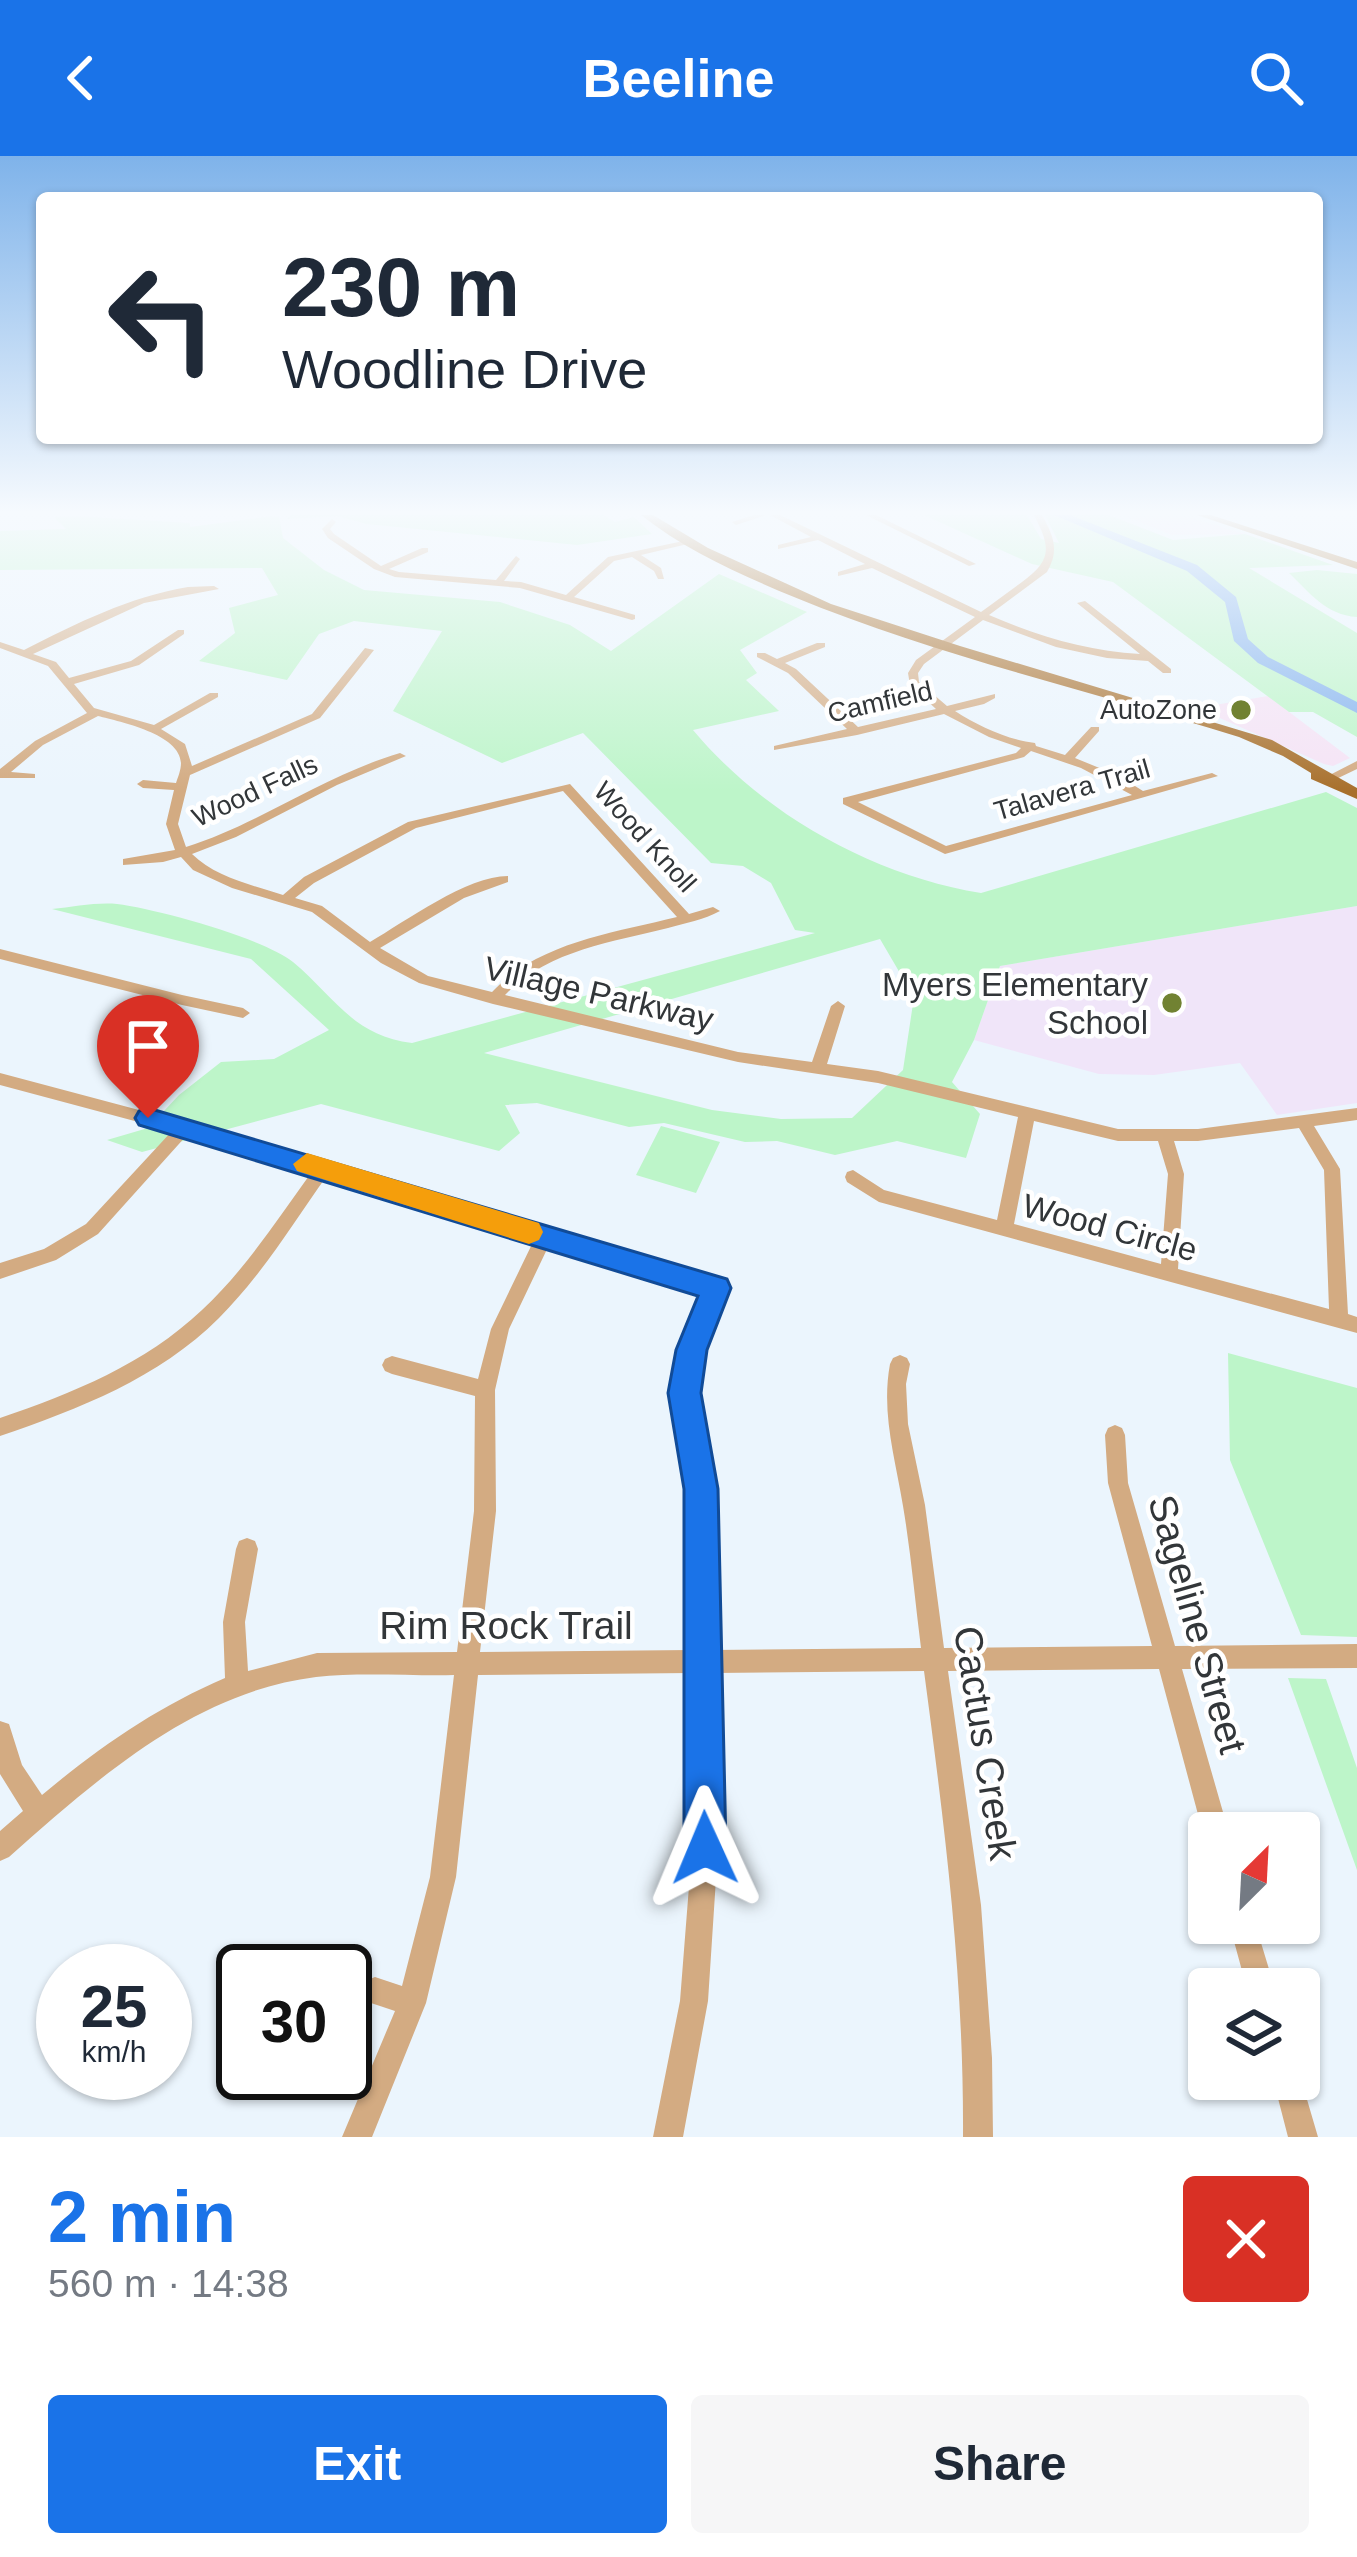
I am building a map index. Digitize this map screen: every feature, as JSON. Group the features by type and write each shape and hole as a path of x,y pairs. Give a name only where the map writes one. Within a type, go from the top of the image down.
{"main road":[{"path":"830,607 1161,710 1357,794"}],"street":[{"path":"28,652 120,607"},
{"path":"602,607 632,617"},
{"path":"967,607 1114,658 1151,658"},
{"path":"991,607 916,667 912,676 917,688 968,724 1107,771 1142,796"},
{"path":"1088,607 1167,671"},
{"path":"68,682 135,663 181,632"},
{"path":"0,645 52,664 80,702 95,713 154,729 181,746 186,757 172,824 181,850"},
{"path":"779,662 821,645"},
{"path":"143,784 183,780 316,716 369,650"},
{"path":"761,655 779,662 856,732"},
{"path":"154,729 214,694"},
{"name":"Camfield","path":"778,748 945,711 991,696"},
{"path":"0,775 39,743 95,713"},
{"path":"1069,758 1095,729"},
{"name":"Talavera Trail","path":"1031,746 1007,759 847,801 945,850 1212,776"},
{"name":"Wood Falls","path":"128,862 228,833 358,770 400,756"},
{"path":"1328,779 1357,764"},
{"path":"0,775 31,776"},
{"name":"Wood Knoll","path":"288,897 309,880 412,825 566,787 687,920"},
{"name":"Village Parkway","path":"181,850 222,880 288,897 333,918 370,948 424,980 770,1064 878,1077 1118,1135 1165,1137 1357,1114"},
{"path":"370,948 459,895 503,879"},
{"path":"493,999 513,976 546,958 713,911"},
{"path":"0,954 68,968 183,1003 243,1013"},
{"path":"817,1070 838,1006"},
{"path":"0,1078 184,1127 716,1288 692,1350 685,1393 701,1489 705,1848 700,1947 668,2137"},
{"path":"1004,1229 1027,1114"},
{"path":"1303,1121 1332,1169 1348,1322"},
{"path":"0,1271 50,1255 92,1229 184,1127"},
{"path":"1165,1137 1176,1174 1169,1273"},
{"path":"0,1427 116,1381 188,1335 245,1276 323,1168"},
{"name":"Wood Circle","path":"854,1177 879,1195 1348,1322"},
{"path":"357,2137 412,2003 443,1877 488,1483 485,1390 500,1329 545,1237"},
{"name":"Cactus Creek","path":"900,1364 896,1424 915,1507 932,1657 971,1909 978,2006 978,2137"},
{"path":"392,1365 485,1390"},
{"name":"Sageline Street","path":"1115,1436 1118,1483 1210,1812"},
{"path":"238,1685 234,1622 247,1549"},
{"name":"Rim Rock Trail","path":"0,1848 85,1771 137,1735 238,1685 317,1665 469,1660 1357,1656"},
{"path":"0,1733 11,1771 39,1812"},
{"path":"375,1991 412,2003"},
{"path":"1293,2100 1304,2137"}],"shaded area":[{"path":"1268,696 1350,758 1333,766 1324,764 1197,708"},
{"name":"Myers Elementary School","path":"1357,906 1357,1103 1277,1115 1240,1063 1154,1075 1099,1074 974,1040 1000,966"}],"green space":[{"path":"517,607 570,625 611,651 672,607 796,607 807,612 740,650 757,673 746,680 779,711 693,730 753,789 823,837 900,872 981,893 1326,792 1357,808 1357,906 1000,966 974,1040 952,1082 980,1114 966,1158 897,1141 835,1155 777,1141 745,1142 664,1123 629,1127 537,1103 505,1105 520,1133 499,1151 321,1104 142,1152 107,1140 148,1128 179,1095 221,1062 274,1059 329,1030 251,959 52,909 117,904 235,934 293,962 359,1024 412,1043 815,933 795,930 771,883 743,866 711,863 583,733 502,763 393,711 442,631 354,621 319,634 287,680 199,661 235,633 229,608","holes":["880,939 914,997 903,1070 852,1118 781,1119 712,1110 484,1053"]},
{"path":"1147,607 1315,607 1357,633 1357,737 1313,712 1289,712"},
{"path":"1328,607 1357,607 1357,617"},
{"path":"661,1126 720,1142 696,1193 636,1175"},
{"path":"1228,1353 1357,1388 1357,1637 1301,1635 1230,1460"},
{"path":"1288,1678 1326,1679 1357,1768 1357,1870"}],"waterway":[{"path":"1233,607 1241,641 1263,660 1357,708"}],"slow traffic":[{"path":"307,1164 529,1232"}],"place":[{"name":"AutoZone","path":"1241,710"},
{"name":"Myers Elementary School","path":"1172,1003"}],"route":[{"path":"148,1118 716,1288 692,1350 685,1393 685,1417 701,1489 705,1848"}]}
